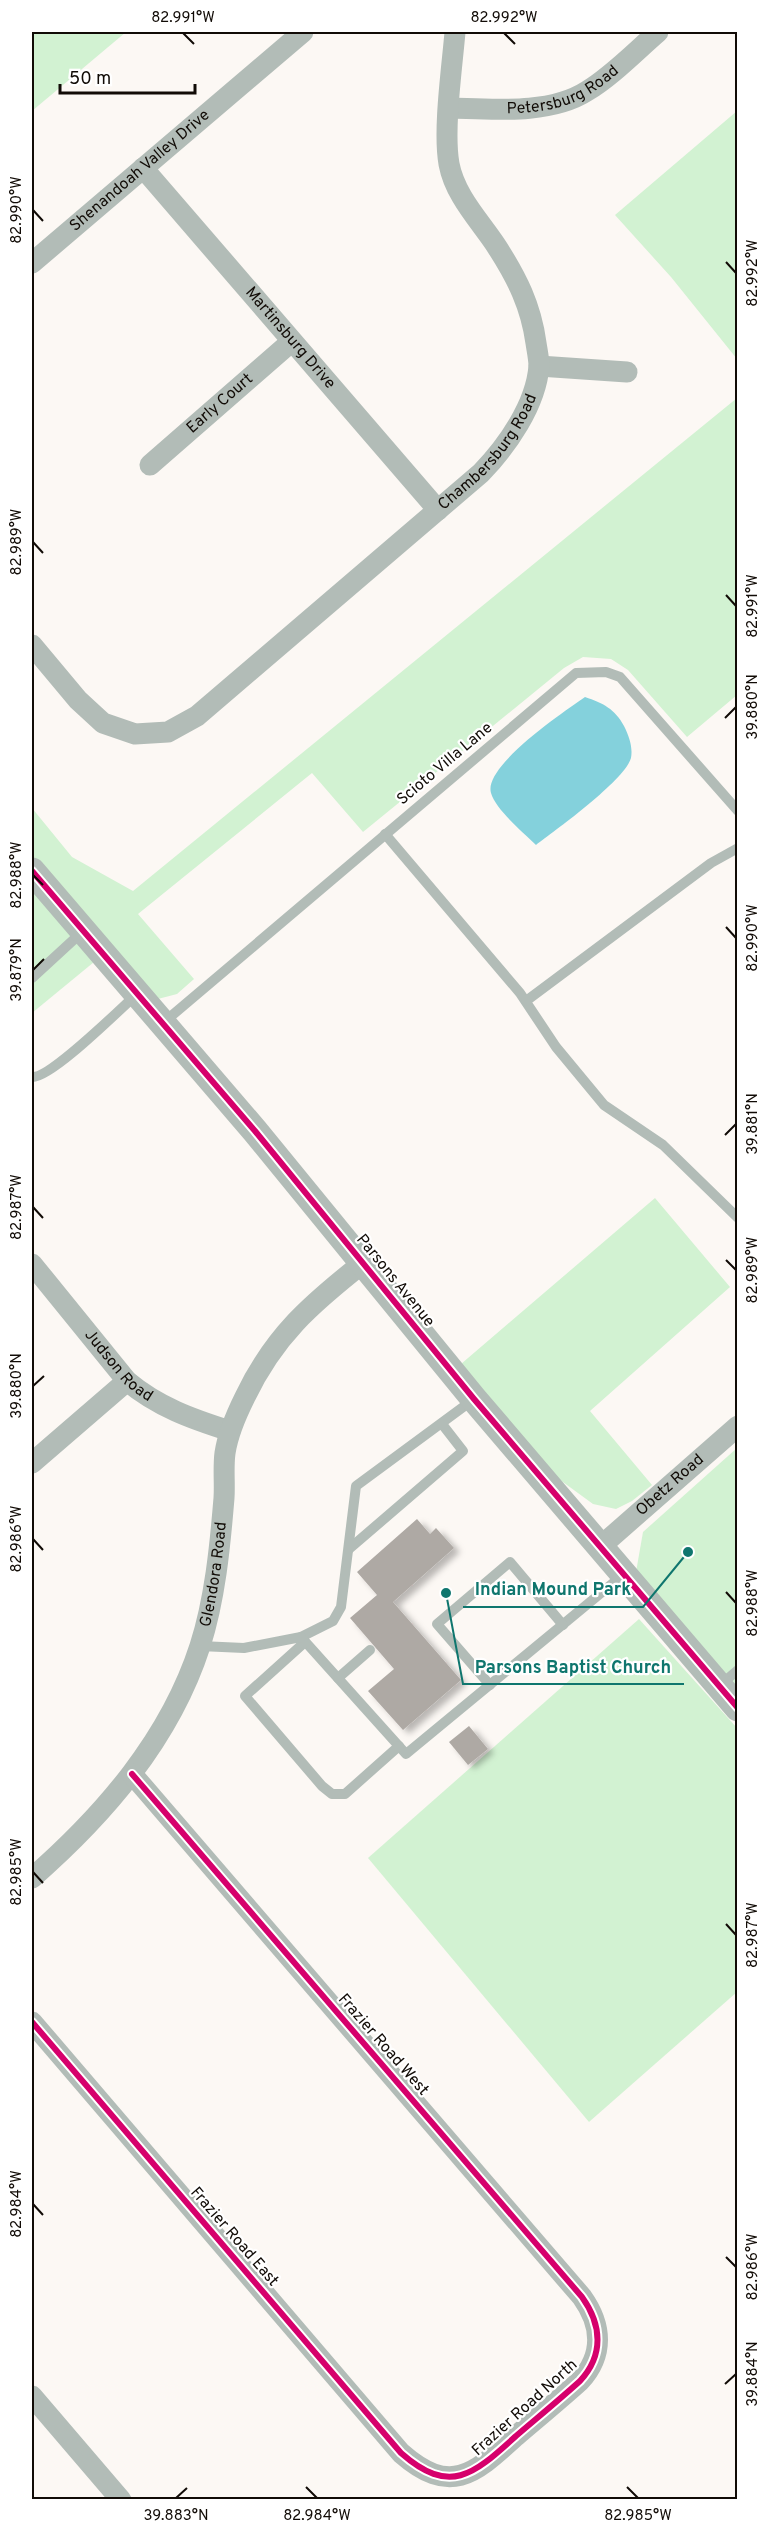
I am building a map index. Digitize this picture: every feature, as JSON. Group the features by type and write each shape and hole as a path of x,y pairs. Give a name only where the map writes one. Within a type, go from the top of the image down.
{"street":[{"name":"Shenandoah Valley Drive","path":"32,264 303,32"},
{"name":"Chambersburg Road","path":"32,645 78,700 103,723 135,734 168,732 197,716 481,473 502,451 519,424 531,395 539,366 528,303 497,246 460,194 450,164 450,108 455,32"},
{"name":"Petersburg Road","path":"450,108 512,109 553,104 586,92 658,32"},
{"name":"Martinsburg Drive","path":"142,168 438,510"},
{"name":"Early Court","path":"150,465 291,342"},
{"path":"539,366 627,372"},
{"name":"Parsons Avenue","path":"32,871 624,1574 728,1678 738,1708"},
{"name":"Glendora Road","path":"32,1878 90,1823 132,1774 173,1712 200,1646 214,1588 224,1497 225,1453 230,1431 256,1373 285,1332 317,1300 363,1263"},
{"name":"Judson Road","path":"32,1264 127,1381 144,1395 172,1411 230,1431"},
{"path":"32,1463 127,1381"},
{"name":"Obetz Road","path":"602,1546 738,1426"},
{"name":"Frazier Road West","path":"132,1774 582,2296 594,2317 598,2341"},
{"name":"Frazier Road East","path":"32,2022 401,2453 417,2467"},
{"name":"Frazier Road North","path":"417,2467 429,2473 451,2476 475,2471 580,2381 594,2363 598,2341"},
{"path":"32,2396 119,2499"}],"lane":[{"name":"Scioto Villa Lane","path":"162,1023 576,673 598,672 620,677 738,811"},
{"path":"385,834 526,1001 556,1047 604,1105 663,1145 738,1218"},
{"path":"526,1001 711,863 738,848"},
{"path":"32,978 83,932"},
{"path":"32,1077 37,1078 62,1061 137,994"},
{"path":"399,1746 345,1794 332,1794 322,1786 245,1696 303,1640 333,1621 341,1607 356,1486 474,1398"},
{"path":"349,1549 463,1451 442,1424"},
{"path":"490,1685 438,1624 510,1562 563,1625"},
{"path":"303,1640 406,1754 624,1574"},
{"path":"200,1646 243,1648 303,1640"},
{"path":"338,1678 370,1650"}],"green space":[{"path":"32,32 126,32 32,111"},
{"path":"737,111 737,359 671,277 615,215"},
{"path":"737,398 737,695 687,737 628,670 611,659 583,657 564,668 363,832 312,773 138,914 194,979 177,994 154,1000 32,857 32,808 72,857 133,891"},
{"path":"32,887 94,962 32,1013"},
{"path":"655,1198 730,1287 590,1411 652,1485 632,1501 616,1509 593,1504 556,1477 461,1364"},
{"path":"737,1448 737,1689 636,1572 643,1532"},
{"path":"639,1619 737,1728 737,1992 589,2122 368,1858"}],"water":[{"path":"585,697 608,707 617,715 630,742 631,758 626,767 604,791 536,845 498,806 491,793 492,782 512,754"}],"building":[{"path":"417,1519 430,1534 436,1528 454,1548 393,1602 461,1680 403,1730 368,1691 394,1669 350,1618 377,1595 357,1572"},
{"path":"469,1726 488,1749 468,1765 449,1742"}],"cycle path":[{"path":"32,871 255,1131 474,1399 738,1708"},
{"path":"32,2022 401,2453 419,2466 434,2474 449,2477 462,2475 475,2469 564,2395 588,2371 598,2340 594,2318 582,2297 132,1774"}],"place":[{"name":"Indian Mound Park","path":"688,1552"},
{"name":"Parsons Baptist Church","path":"446,1593"}]}
